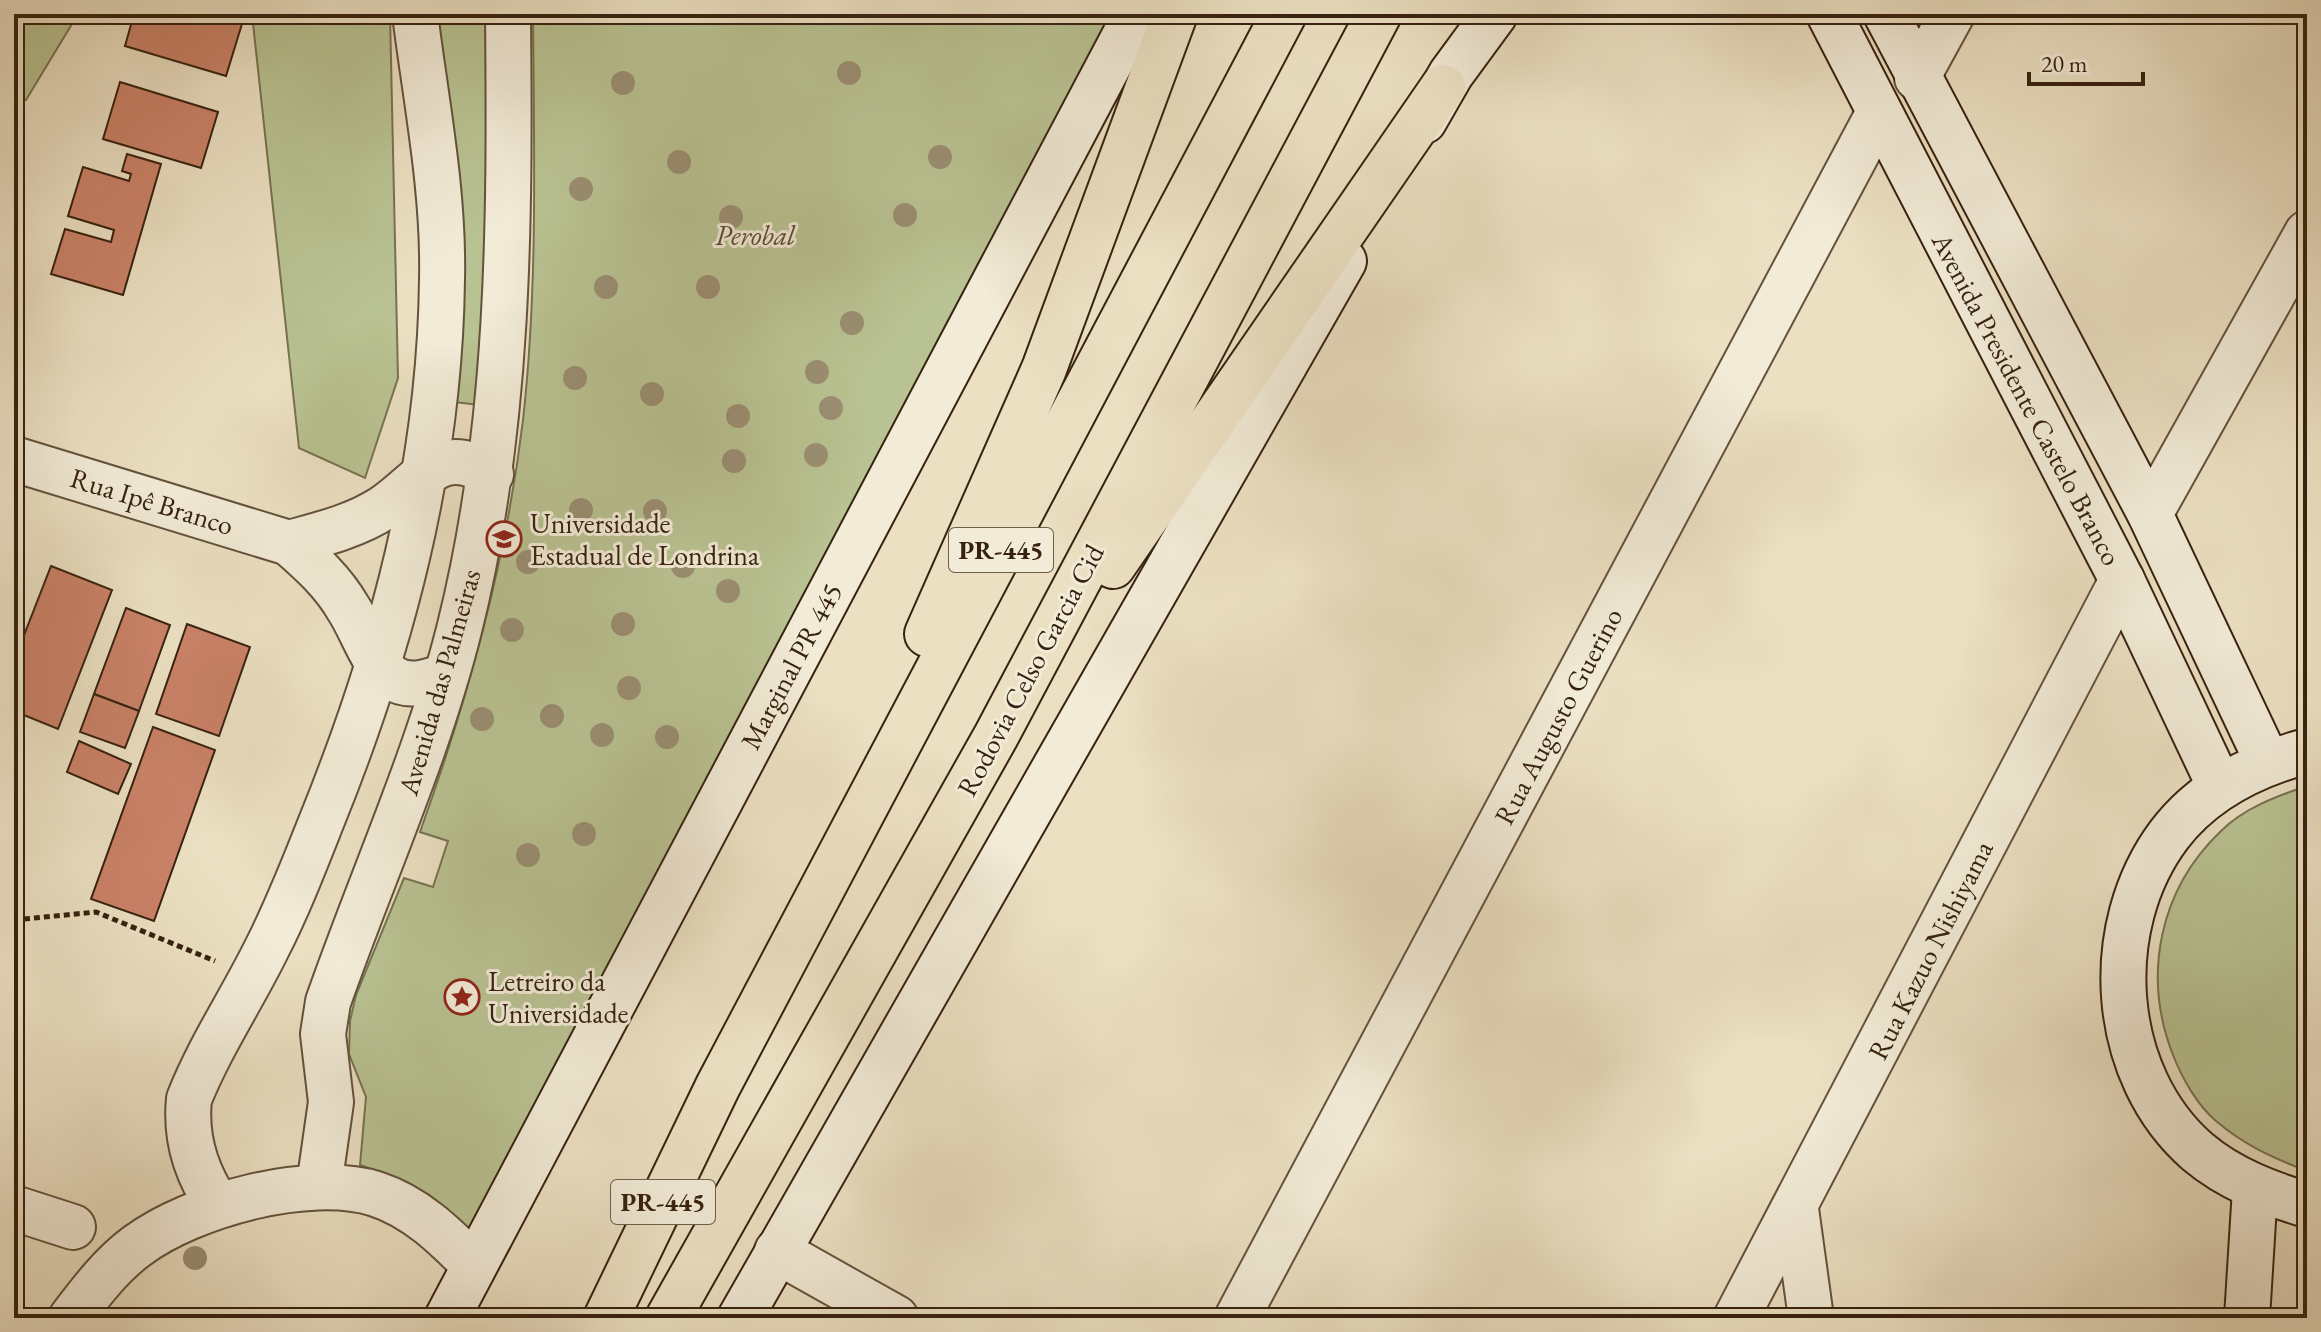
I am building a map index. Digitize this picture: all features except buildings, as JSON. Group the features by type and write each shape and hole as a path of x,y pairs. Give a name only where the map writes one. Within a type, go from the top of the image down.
{"highway":[{"path":"718,1086 868,766 1044,369 1175,14"},
{"name":"PR-445","path":"606,1318 718,1086 1284,14"},
{"name":"Rodovia Celso Garcia Cid","path":"670,1315 996,736 1379,14"},
{"path":"996,736 1443,87"}],"street":[{"path":"218,1205 202,1178 191,1147 186,1124 189,1099 267,948 323,819 379,663 398,599 426,472 438,379 443,277 438,179 415,14"},
{"name":"Avenida das Palmeiras","path":"319,1186 331,1102 323,1034 328,1002 413,780 445,676 477,553 491,474 509,254 508,14"},
{"name":"Marginal PR 445","path":"447,1318 1136,14"},
{"path":"740,1318 1443,87 1495,14"},
{"name":"Avenida Presidente Castelo Branco","path":"1829,14 1878,114 2122,580 2220,787"},
{"name":"Avenida Presidente Castelo Branco","path":"1886,14 1917,78 2150,514 2287,756"},
{"path":"1917,78 1952,14"},
{"name":"Rua Augusto Guerino","path":"1237,1318 1878,114"},
{"path":"2150,514 2307,233"},
{"name":"Rua Ipê Branco","path":"14,459 289,543"},
{"path":"289,543 357,522 384,507 426,472 455,461 470,461 491,474"},
{"path":"289,543 320,571 347,605 379,663 391,677 404,683 423,684 445,676"},
{"name":"Rua Kazuo Nishiyama","path":"1736,1318 1796,1209 2122,580"},
{"path":"2287,756 2220,787 2170,835 2136,896 2121,964 2127,1033 2154,1098 2197,1151 2255,1189 2307,1205"},
{"path":"71,1318 119,1259 140,1243 218,1205 319,1186 338,1186 377,1194 411,1210 438,1229 474,1265"},
{"path":"2247,1318 2255,1189"},
{"path":"14,1208 73,1227"},
{"path":"1796,1209 1811,1318"},
{"path":"777,1251 896,1318"}],"path":[{"path":"14,920 96,912 223,965"}],"green space":[{"path":"14,14 78,14 26,100 14,98"},
{"path":"252,14 390,14 398,378 365,478 299,448"},
{"path":"438,14 486,14 488,249 480,405 454,402 459,199"},
{"name":"Perobal","path":"533,14 1120,14 476,1236 407,1186 360,1165 366,1097 349,1054 350,1021 356,995 404,878 433,887 448,841 420,832 454,731 483,629 516,473 531,319"},
{"path":"2307,786 2307,1171 2237,1137 2209,1115 2196,1099 2173,1055 2164,1025 2158,965 2170,907 2200,854 2221,831 2250,809"}],"place":[{"name":"Universidade Estadual de Londrina","path":"504,539"},
{"name":"Letreiro da Universidade","path":"462,997"}]}
